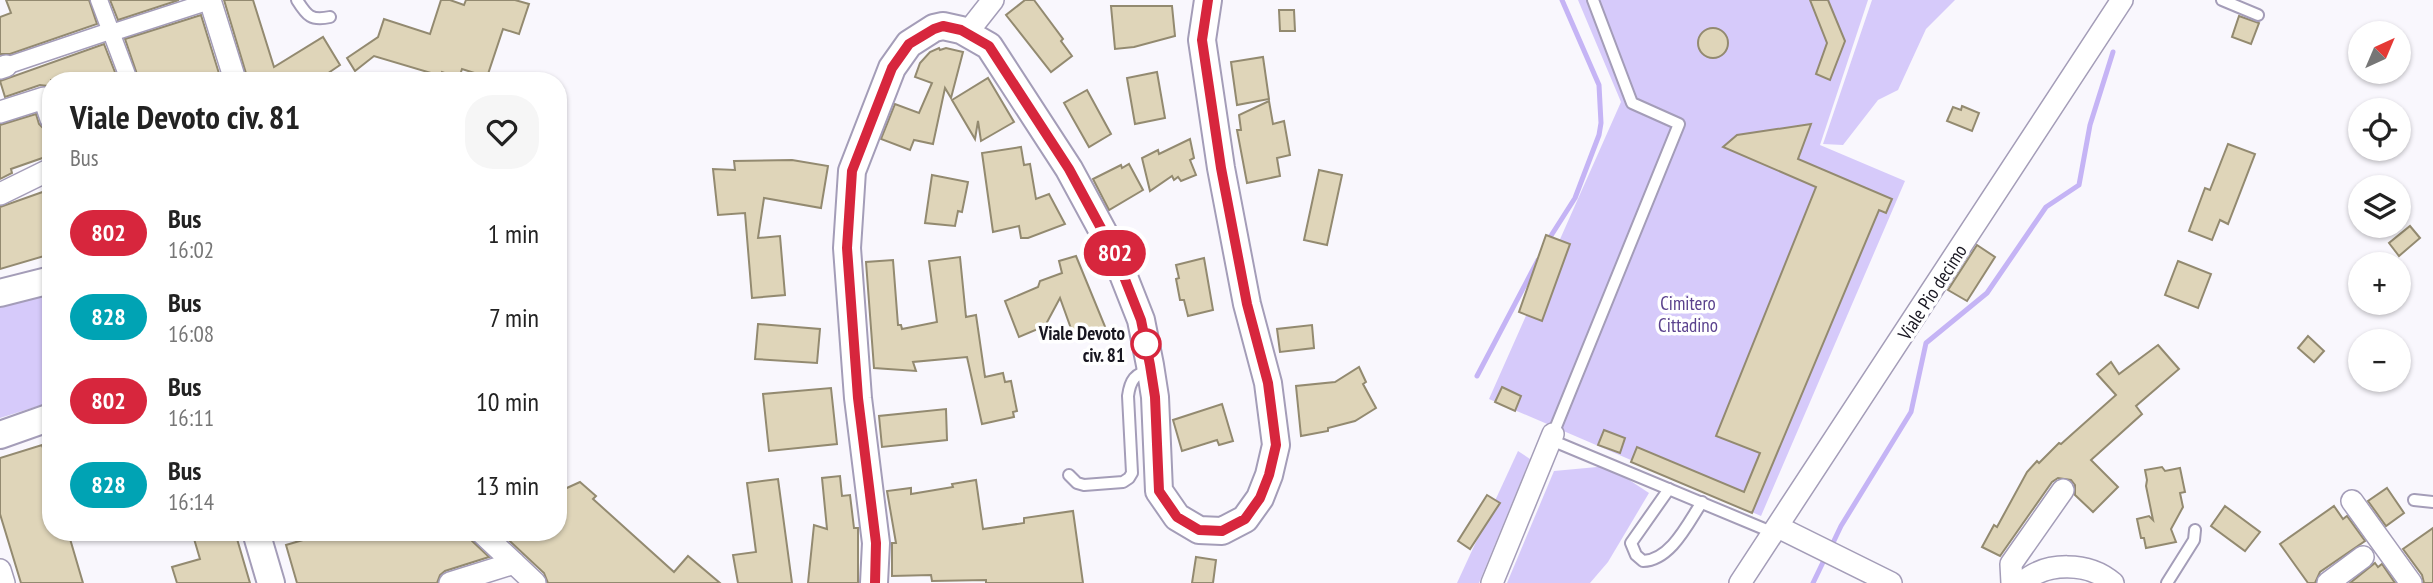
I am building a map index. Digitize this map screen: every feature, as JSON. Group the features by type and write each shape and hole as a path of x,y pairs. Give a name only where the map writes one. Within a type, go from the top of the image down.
{"street":[{"path":"99,0 126,72"},
{"path":"967,33 993,0"},
{"path":"874,583 876,543 858,398 847,248 852,171 892,68 909,44 943,26 967,33 989,46 1069,169 1115,254 1141,320 1152,371 1159,491 1177,517 1199,530 1222,531 1245,519 1260,498 1276,445 1268,383 1247,304 1221,168 1202,40 1209,0"},
{"name":"Viale Pio decimo","path":"1740,583 2122,0"},
{"path":"3,67 210,1 232,72"},
{"path":"0,112 42,99"},
{"path":"0,194 42,173"},
{"path":"0,293 42,281"},
{"path":"0,435 42,420"},
{"path":"1492,583 1552,437"},
{"path":"2012,583 2011,564 2063,490"},
{"path":"2352,501 2411,583"},
{"path":"1776,530 1803,540 1891,583"},
{"path":"263,541 271,583"},
{"path":"491,541 535,583"},
{"path":"2328,583 2363,556"},
{"path":"450,583 514,563"},
{"path":"2022,583 2030,576 2061,566 2085,568 2113,583"},
{"path":"0,570 4,583"}],"lane":[{"path":"297,0 307,16 315,20 330,17"},
{"path":"1593,0 1632,103 1679,124 1552,437 1670,489 1776,530"},
{"path":"2222,0 2258,15"},
{"path":"1069,475 1077,483 1084,485 1123,482 1129,478 1132,473 1129,386 1134,377 1142,372 1152,371"},
{"path":"1670,489 1631,543 1636,555 1643,561 1652,561 1668,550 1702,502"},
{"path":"2414,500 2433,502"},
{"path":"2167,583 2194,540 2195,530"}],"green space":[{"name":"Cimitero Cittadino","path":"1578,0 1868,0 1820,145 1905,181 1761,516 1489,399 1621,102"},
{"path":"1872,0 1955,0 1926,29 1898,90 1878,100 1843,145 1823,144"},
{"path":"42,292 42,405 0,418 0,302"},
{"path":"1518,451 1530,459 1479,583 1457,583"},
{"path":"1608,466 1649,493 1608,562 1590,583 1507,583 1554,471"}],"building":[{"path":"6,0 89,0 97,24 10,54 0,54 0,17 11,13"},
{"path":"110,0 179,0 118,20"},
{"path":"224,0 253,0 274,67 323,37 340,65 330,72 246,72"},
{"path":"441,0 464,5 466,0 515,0 529,4 519,34 503,29 489,72 462,69 461,72 428,72 374,56 355,71 347,58 378,37 384,19 430,34"},
{"path":"1025,0 1034,0 1072,56 1051,72 1006,15"},
{"path":"1810,0 1828,0 1845,41 1830,80 1816,74 1827,43"},
{"path":"1111,6 1172,6 1175,36 1115,49"},
{"path":"1279,10 1294,10 1295,31 1280,31"},
{"path":"201,15 219,72 136,72 125,39"},
{"path":"2239,16 2259,23 2251,44 2232,37"},
{"path":"1713,28 1719,29 1727,37 1727,49 1719,57 1713,58 1707,57 1699,49 1698,43 1699,37 1707,29"},
{"path":"104,44 115,72 42,72 42,85 5,97 0,81"},
{"path":"939,48 963,52 951,98 945,88 933,144 914,140 910,150 881,139 895,104 919,113 932,83 915,77 920,63 930,52"},
{"path":"1263,57 1269,99 1237,105 1231,62"},
{"path":"1157,72 1165,118 1135,124 1127,78"},
{"path":"988,78 1014,122 981,141 978,121 975,139 952,100"},
{"path":"1087,90 1111,134 1089,147 1064,103"},
{"path":"1269,101 1273,124 1284,121 1290,155 1277,158 1280,176 1247,183 1237,130 1241,130 1239,115"},
{"path":"1962,106 1979,113 1972,131 1947,121 1953,107 1961,110"},
{"path":"36,114 42,127 42,158 11,169 12,173 0,179 0,125"},
{"path":"1811,124 1798,159 1892,199 1886,213 1879,210 1752,513 1631,462 1637,447 1744,492 1760,453 1716,436 1816,187 1723,147 1737,135"},
{"path":"1190,139 1194,158 1190,160 1196,175 1181,181 1178,177 1174,180 1172,176 1150,191 1142,158 1158,150 1159,154"},
{"path":"2228,144 2255,154 2228,224 2220,220 2212,240 2189,231 2205,188 2210,190"},
{"path":"1021,147 1024,165 1030,164 1036,199 1049,194 1065,224 1028,238 1021,238 1019,226 993,232 982,153"},
{"path":"792,160 828,166 821,208 764,198 758,238 780,236 785,295 752,298 745,213 718,215 713,169 735,170 734,161"},
{"path":"1129,164 1143,190 1109,210 1093,179 1121,165 1122,168"},
{"path":"1319,170 1342,175 1327,245 1304,240"},
{"path":"932,175 968,182 962,212 958,211 955,226 925,223"},
{"path":"42,192 42,257 0,269 0,207"},
{"path":"2411,227 2420,238 2404,252 2396,252 2389,243 2395,238 2411,238"},
{"path":"1546,235 1570,244 1542,321 1519,312"},
{"path":"1977,245 1995,257 1967,301 1948,290"},
{"path":"1076,256 1106,329 1089,337 1087,330 1073,334 1060,298 1045,326 1019,337 1005,301 1038,287 1040,281 1062,273 1059,261"},
{"path":"960,257 966,317 976,315 985,377 1003,373 1005,382 1011,381 1017,411 1013,412 1014,417 982,424 967,357 913,362 916,371 874,368 866,262 893,260 898,325 901,325 902,329 937,322 929,261"},
{"path":"1204,258 1213,310 1188,316 1184,300 1180,300 1176,265"},
{"path":"2178,261 2211,274 2198,308 2165,295"},
{"path":"758,324 820,329 817,363 755,359"},
{"path":"1312,325 1314,348 1280,352 1277,329"},
{"path":"2308,336 2324,351 2314,362 2298,348"},
{"path":"2158,345 2179,369 2136,406 2142,414 2091,460 2118,487 2093,512 2075,495 2075,485 2071,480 2058,478 2052,482 2000,556 1982,547 1994,525 1997,527 2027,472 2116,395 2097,374 2111,362 2119,374"},
{"path":"1359,367 1366,382 1363,384 1376,408 1355,421 1328,428 1328,431 1301,436 1296,386 1335,382"},
{"path":"1502,387 1521,396 1515,411 1495,402"},
{"path":"831,388 837,444 769,451 763,394"},
{"path":"1222,404 1233,441 1219,445 1217,440 1182,451 1173,420"},
{"path":"946,409 947,440 882,447 879,416"},
{"path":"1604,430 1625,438 1620,453 1598,445"},
{"path":"42,445 42,541 71,541 83,583 21,583 0,514 0,458"},
{"path":"2162,467 2165,471 2180,468 2185,492 2180,493 2183,507 2171,529 2176,542 2146,548 2137,519 2149,516 2153,520 2145,470"},
{"path":"840,476 842,496 850,495 854,528 858,528 858,583 808,583 814,525 827,529 822,478"},
{"path":"778,479 792,583 738,583 733,555 756,552 747,483"},
{"path":"976,480 983,529 1024,523 1024,518 1073,511 1083,583 986,583 986,580 932,581 931,575 892,576 892,543 896,543 887,491 911,488 911,494"},
{"path":"580,482 596,496 593,499 674,572 688,556 720,583 548,583 544,573 510,541 567,541 567,488"},
{"path":"2387,488 2404,513 2386,526 2368,501"},
{"path":"1487,495 1500,503 1470,549 1458,541"},
{"path":"2225,506 2260,532 2245,551 2211,526"},
{"path":"2334,506 2343,519 2347,516 2365,541 2320,572 2315,583 2308,583 2280,544"},
{"path":"2433,528 2433,583 2424,583 2422,575 2403,549"},
{"path":"195,541 238,541 250,583 177,583 172,567 200,559"},
{"path":"300,541 472,541 489,557 445,571 437,583 297,583 286,545"},
{"path":"1196,557 1216,560 1213,583 1192,583"},
{"path":"2375,563 2378,567 2382,564 2395,583 2350,583"}],"waterway":[{"path":"1547,242 1575,198 1601,123 1599,85 1562,0"},
{"path":"1831,547 1841,526 1911,412 1926,343 1987,293 2046,207 2079,185 2090,125 2113,52"},
{"path":"1477,376 1538,260"},
{"path":"1813,583 1826,556"}],"bus line":[{"name":"802","path":"875,583 876,543 858,398 847,248 852,171 892,68 909,44 943,26 961,30 989,46 1069,169 1115,254 1141,320 1150,365 1155,397 1159,491 1177,517 1199,530 1222,531 1245,519 1260,498 1276,445 1268,383 1247,304 1221,168 1202,40 1208,0"}],"place":[{"name":"Viale Devoto civ. 81","path":"1146,344"}]}
